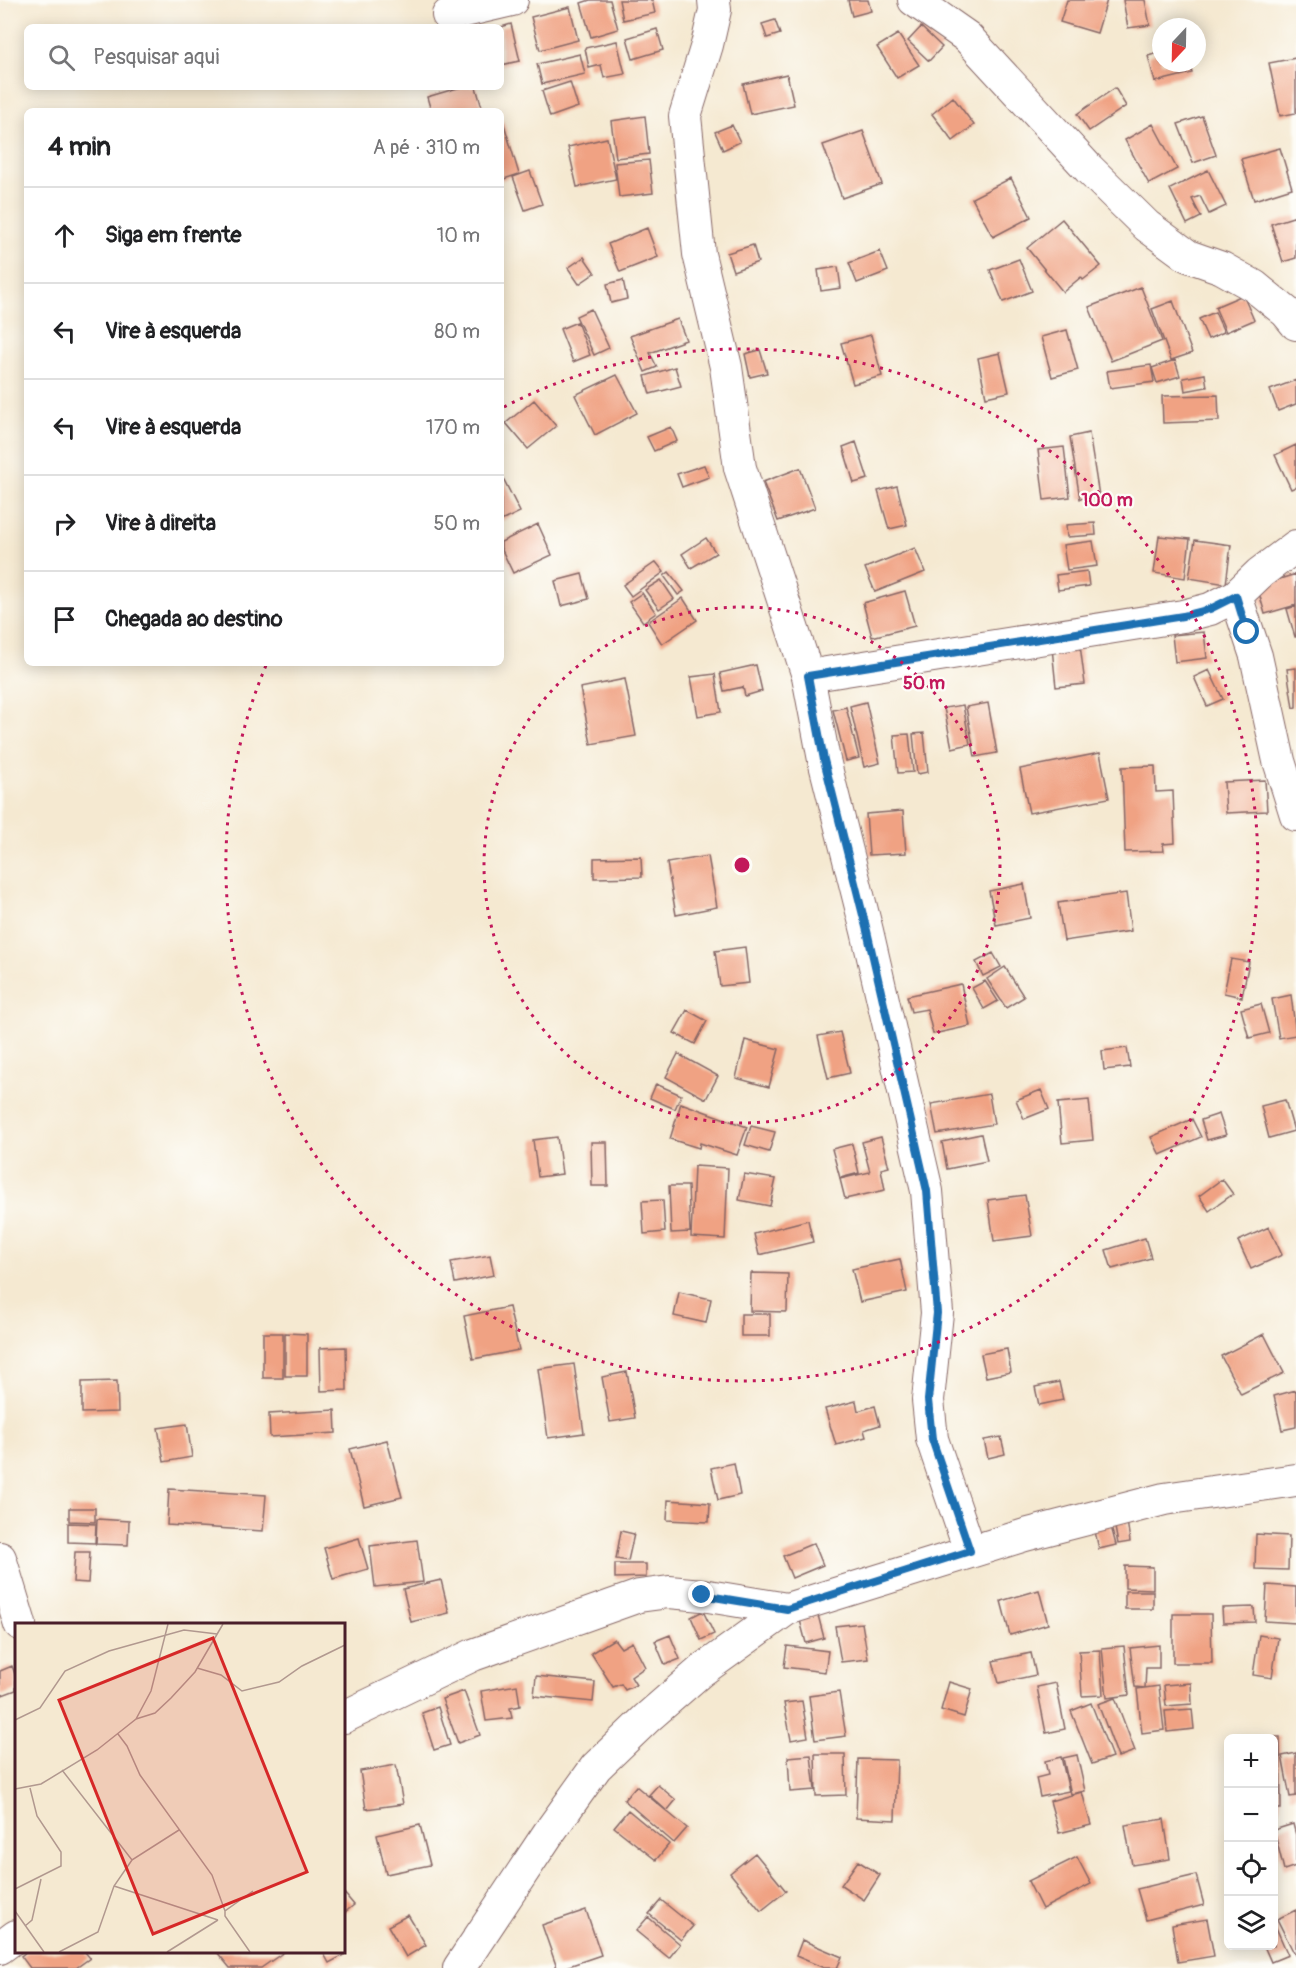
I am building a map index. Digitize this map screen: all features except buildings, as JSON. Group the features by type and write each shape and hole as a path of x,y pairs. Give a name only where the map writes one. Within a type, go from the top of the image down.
{"street":[{"path":"448,15 512,0"},
{"path":"714,0 715,10 707,45 685,116 699,254 726,367 740,468 808,676 824,760 867,931 927,1191 937,1313 928,1400 932,1439 970,1551"},
{"path":"914,0 967,37 1089,169 1147,226 1188,256 1222,268 1254,286 1286,312 1296,324"},
{"path":"808,676 1183,616 1210,609 1236,596 1260,573 1296,546"},
{"path":"1236,596 1256,656 1280,761 1296,815"},
{"path":"459,1968 548,1834 596,1767 701,1671 787,1609 970,1551 1164,1499 1296,1480"},
{"path":"0,1558 20,1623"},
{"path":"345,1718 473,1655 639,1596 669,1592 787,1609"},
{"path":"0,1948 15,1937"}],"route":[{"path":"702,1595 787,1609 970,1551 932,1439 928,1400 937,1313 927,1191 867,931 824,760 808,676 1183,616 1210,609 1236,596 1247,632"}]}
